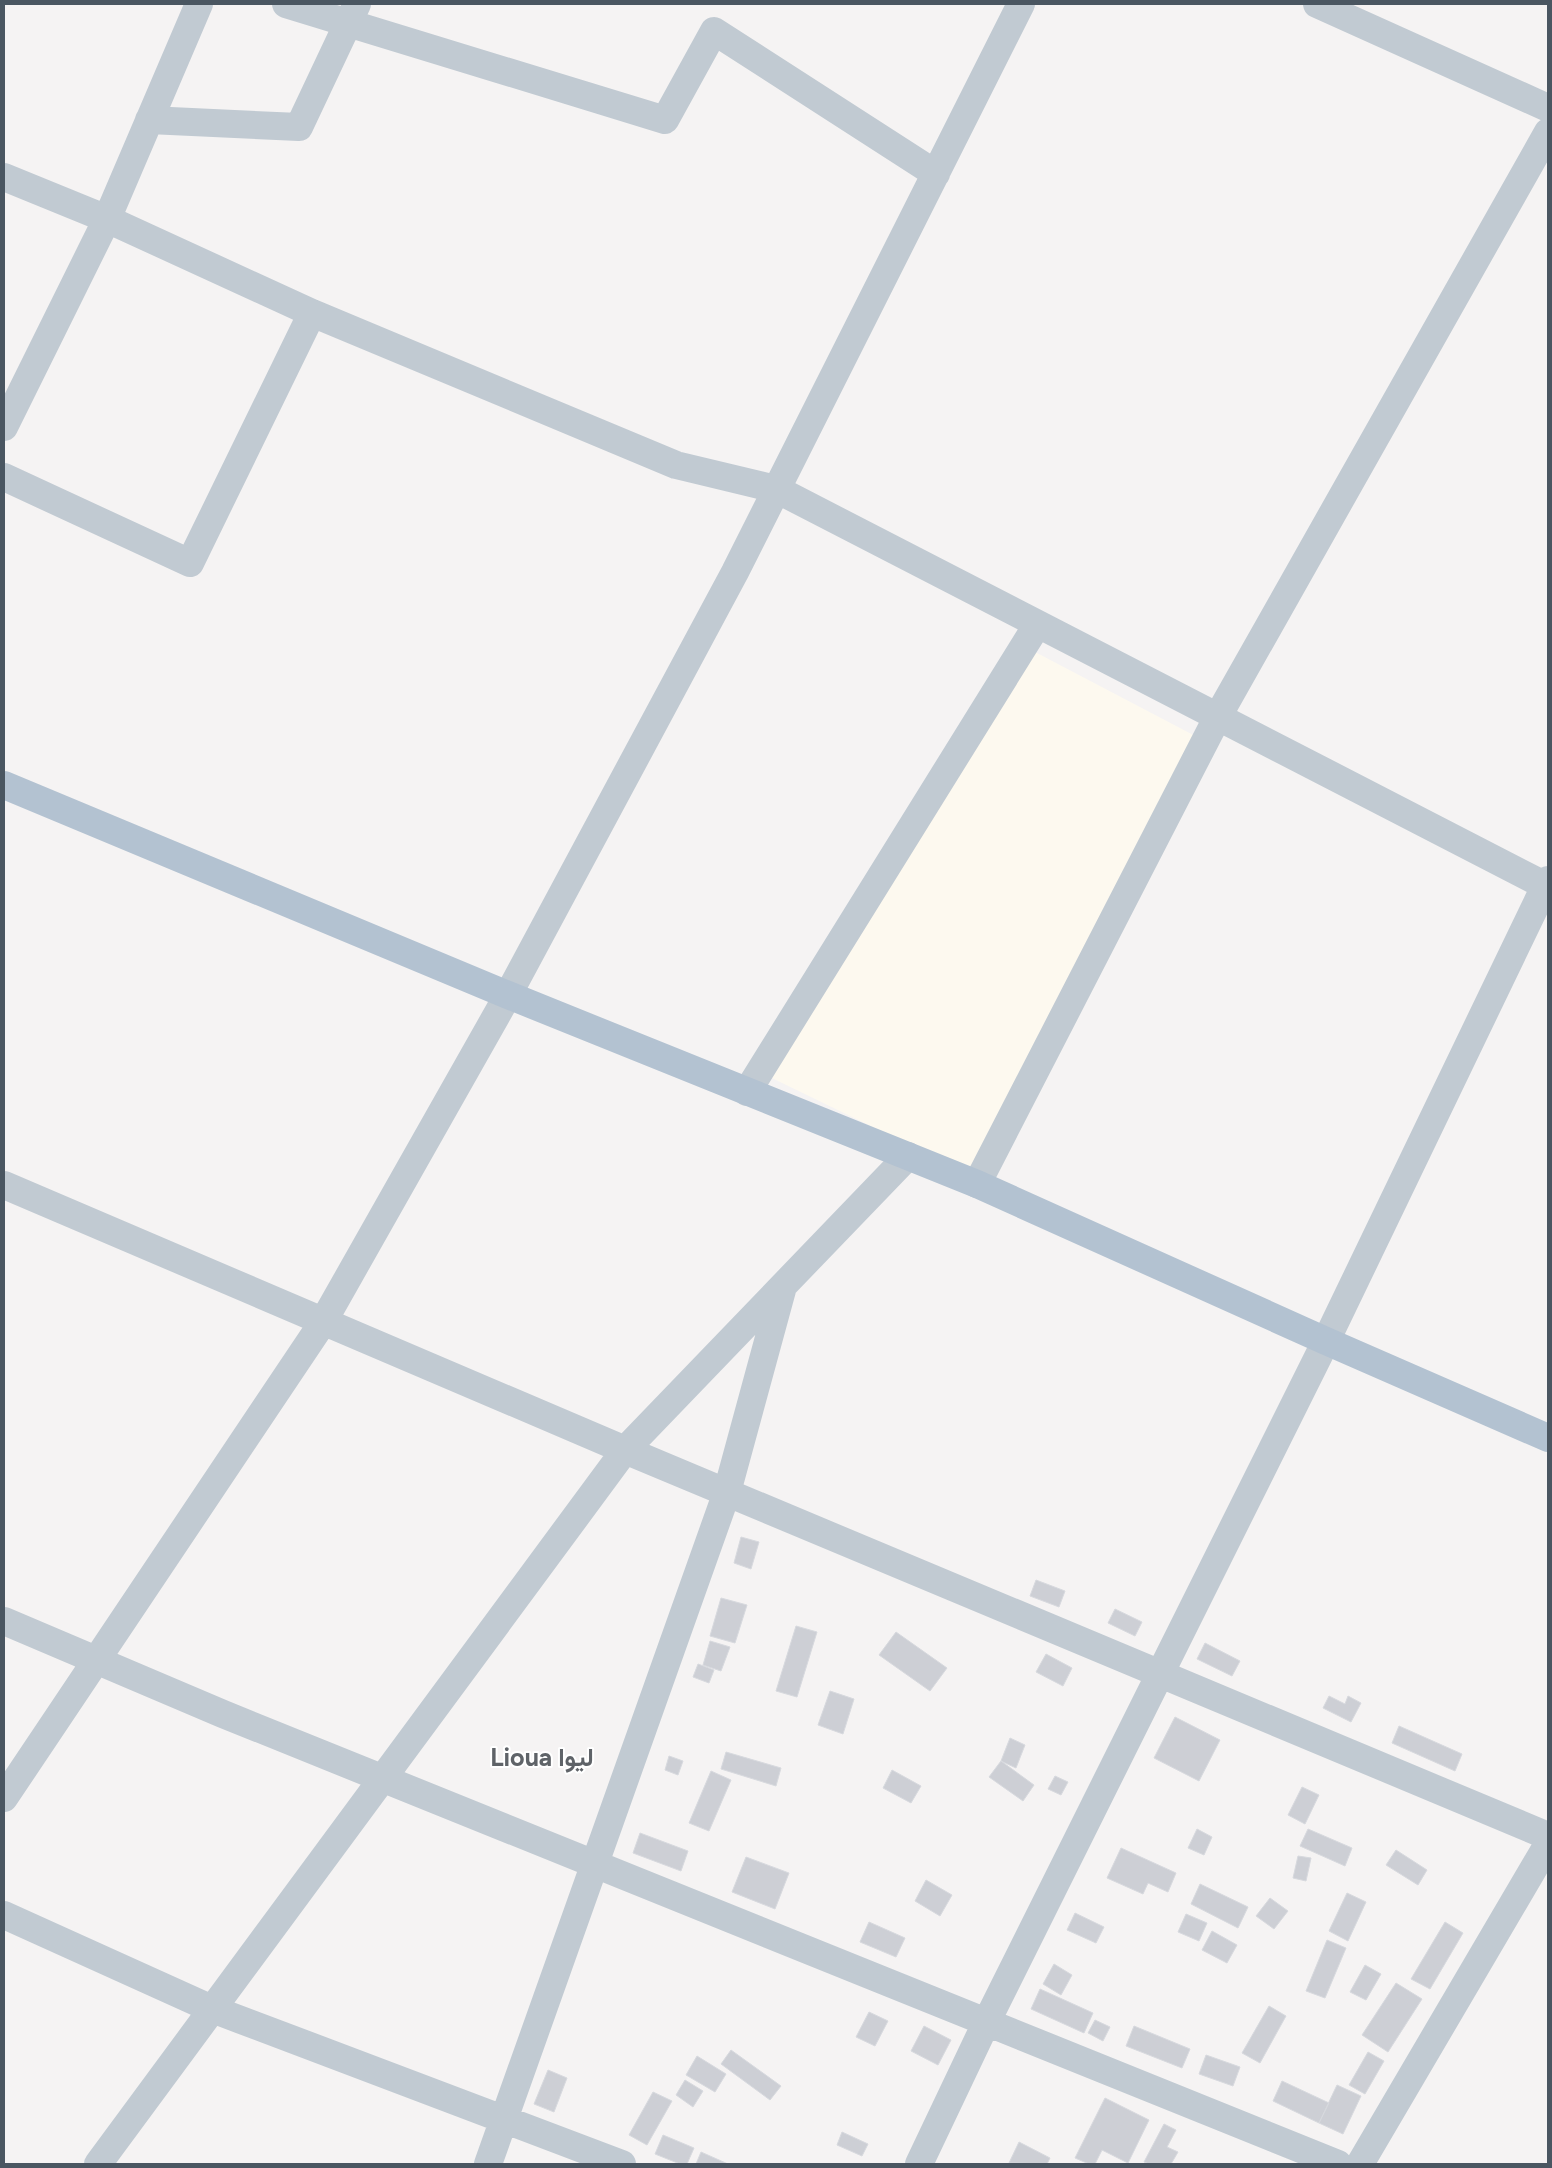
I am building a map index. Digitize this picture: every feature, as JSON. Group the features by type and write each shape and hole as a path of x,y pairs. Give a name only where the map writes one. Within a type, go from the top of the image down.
{"main road":[{"path":"4,785 508,995 977,1184 1326,1342 1548,1438"}],"street":[{"path":"4,427 107,219 199,4"},
{"path":"286,4 352,13 665,120 714,31 936,174"},
{"path":"4,1798 323,1322 508,995 736,572 1021,4"},
{"path":"1316,4 1548,108"},
{"path":"149,120 299,127 352,13"},
{"path":"977,1184 1217,718 1548,132"},
{"path":"4,177 107,219 312,314 676,465 777,490 1217,718 1547,884 1326,1342 1162,1674 986,2023 919,2164"},
{"path":"4,477 190,562 312,314"},
{"path":"747,1092 1037,624"},
{"path":"98,2164 625,1450 908,1156"},
{"path":"4,1185 625,1450 1548,1836"},
{"path":"488,2164 727,1492 783,1286"},
{"path":"4,1621 594,1865 1338,2164"},
{"path":"1360,2164 1548,1844"},
{"path":"4,1915 212,2009 622,2164"}],"shaded area":[{"path":"1014,641 1199,738 971,1173 751,1068"}],"building":[{"path":"741,1537 759,1542 751,1569 734,1563"},
{"path":"1036,1580 1065,1591 1059,1607 1030,1596"},
{"path":"721,1598 747,1605 735,1643 710,1636"},
{"path":"1115,1609 1142,1622 1135,1636 1108,1623"},
{"path":"796,1626 817,1632 797,1697 776,1691"},
{"path":"896,1632 947,1668 930,1691 879,1655"},
{"path":"710,1641 730,1647 721,1671 703,1665"},
{"path":"1205,1643 1240,1661 1232,1676 1197,1659"},
{"path":"1046,1654 1072,1668 1063,1686 1036,1672"},
{"path":"698,1664 714,1670 709,1683 693,1677"},
{"path":"830,1691 854,1699 843,1734 818,1725"},
{"path":"1329,1696 1345,1704 1348,1696 1361,1703 1351,1722 1323,1708"},
{"path":"1175,1717 1220,1740 1199,1781 1154,1758"},
{"path":"1399,1726 1462,1754 1455,1771 1392,1743"},
{"path":"1010,1738 1025,1745 1016,1768 1001,1761"},
{"path":"726,1752 781,1768 776,1786 721,1769"},
{"path":"669,1756 683,1761 678,1775 665,1770"},
{"path":"1001,1761 1034,1785 1023,1801 989,1777"},
{"path":"892,1770 921,1786 911,1803 883,1788"},
{"path":"711,1771 731,1780 709,1831 689,1823"},
{"path":"1055,1776 1068,1782 1061,1795 1048,1789"},
{"path":"1302,1787 1319,1795 1305,1824 1288,1815"},
{"path":"1197,1829 1212,1837 1204,1855 1188,1848"},
{"path":"1308,1829 1352,1848 1345,1866 1300,1846"},
{"path":"640,1833 688,1851 681,1871 633,1853"},
{"path":"1121,1848 1176,1873 1168,1892 1148,1883 1143,1894 1107,1878"},
{"path":"1396,1850 1427,1870 1418,1885 1386,1865"},
{"path":"1298,1856 1311,1858 1306,1881 1293,1878"},
{"path":"746,1857 789,1873 775,1909 732,1892"},
{"path":"926,1880 952,1895 940,1916 915,1901"},
{"path":"1200,1884 1248,1907 1238,1928 1191,1904"},
{"path":"1347,1893 1366,1902 1348,1941 1329,1931"},
{"path":"1270,1898 1288,1911 1274,1929 1256,1916"},
{"path":"1075,1913 1104,1927 1096,1943 1067,1930"},
{"path":"1186,1914 1207,1923 1199,1941 1178,1932"},
{"path":"869,1922 905,1938 896,1957 860,1942"},
{"path":"1445,1922 1463,1933 1430,1989 1411,1979"},
{"path":"1212,1931 1237,1945 1227,1963 1202,1950"},
{"path":"1327,1940 1346,1948 1325,1998 1306,1991"},
{"path":"1054,1964 1072,1975 1061,1995 1043,1984"},
{"path":"1365,1965 1381,1974 1366,2000 1350,1992"},
{"path":"1396,1983 1422,1999 1388,2052 1362,2035"},
{"path":"1040,1989 1093,2013 1084,2033 1031,2009"},
{"path":"1269,2006 1286,2016 1260,2063 1242,2053"},
{"path":"869,2012 888,2021 875,2046 856,2037"},
{"path":"1095,2020 1110,2027 1103,2041 1088,2033"},
{"path":"924,2026 951,2040 938,2065 911,2051"},
{"path":"1134,2026 1190,2049 1182,2068 1126,2046"},
{"path":"731,2050 781,2086 770,2100 721,2064"},
{"path":"1368,2052 1384,2061 1365,2094 1349,2085"},
{"path":"1206,2055 1240,2067 1233,2086 1199,2074"},
{"path":"697,2056 726,2074 715,2092 686,2075"},
{"path":"548,2070 567,2078 554,2112 534,2104"},
{"path":"685,2080 703,2091 693,2107 676,2095"},
{"path":"1282,2081 1329,2103 1319,2123 1273,2101"},
{"path":"1337,2085 1361,2096 1343,2134 1319,2123"},
{"path":"653,2092 672,2101 647,2145 629,2135"},
{"path":"1105,2098 1149,2120 1128,2163 1102,2150 1095,2164 1089,2164 1075,2158"},
{"path":"1164,2124 1176,2130 1167,2147 1178,2152 1171,2164 1149,2164 1144,2162"},
{"path":"842,2132 868,2144 862,2156 837,2145"},
{"path":"663,2135 694,2148 687,2164 680,2164 655,2154"},
{"path":"1019,2142 1050,2158 1047,2164 1009,2163"},
{"path":"701,2152 728,2164 696,2164"}],"district":[{"name":"Lioua ليوا","path":"542,1757"}]}
